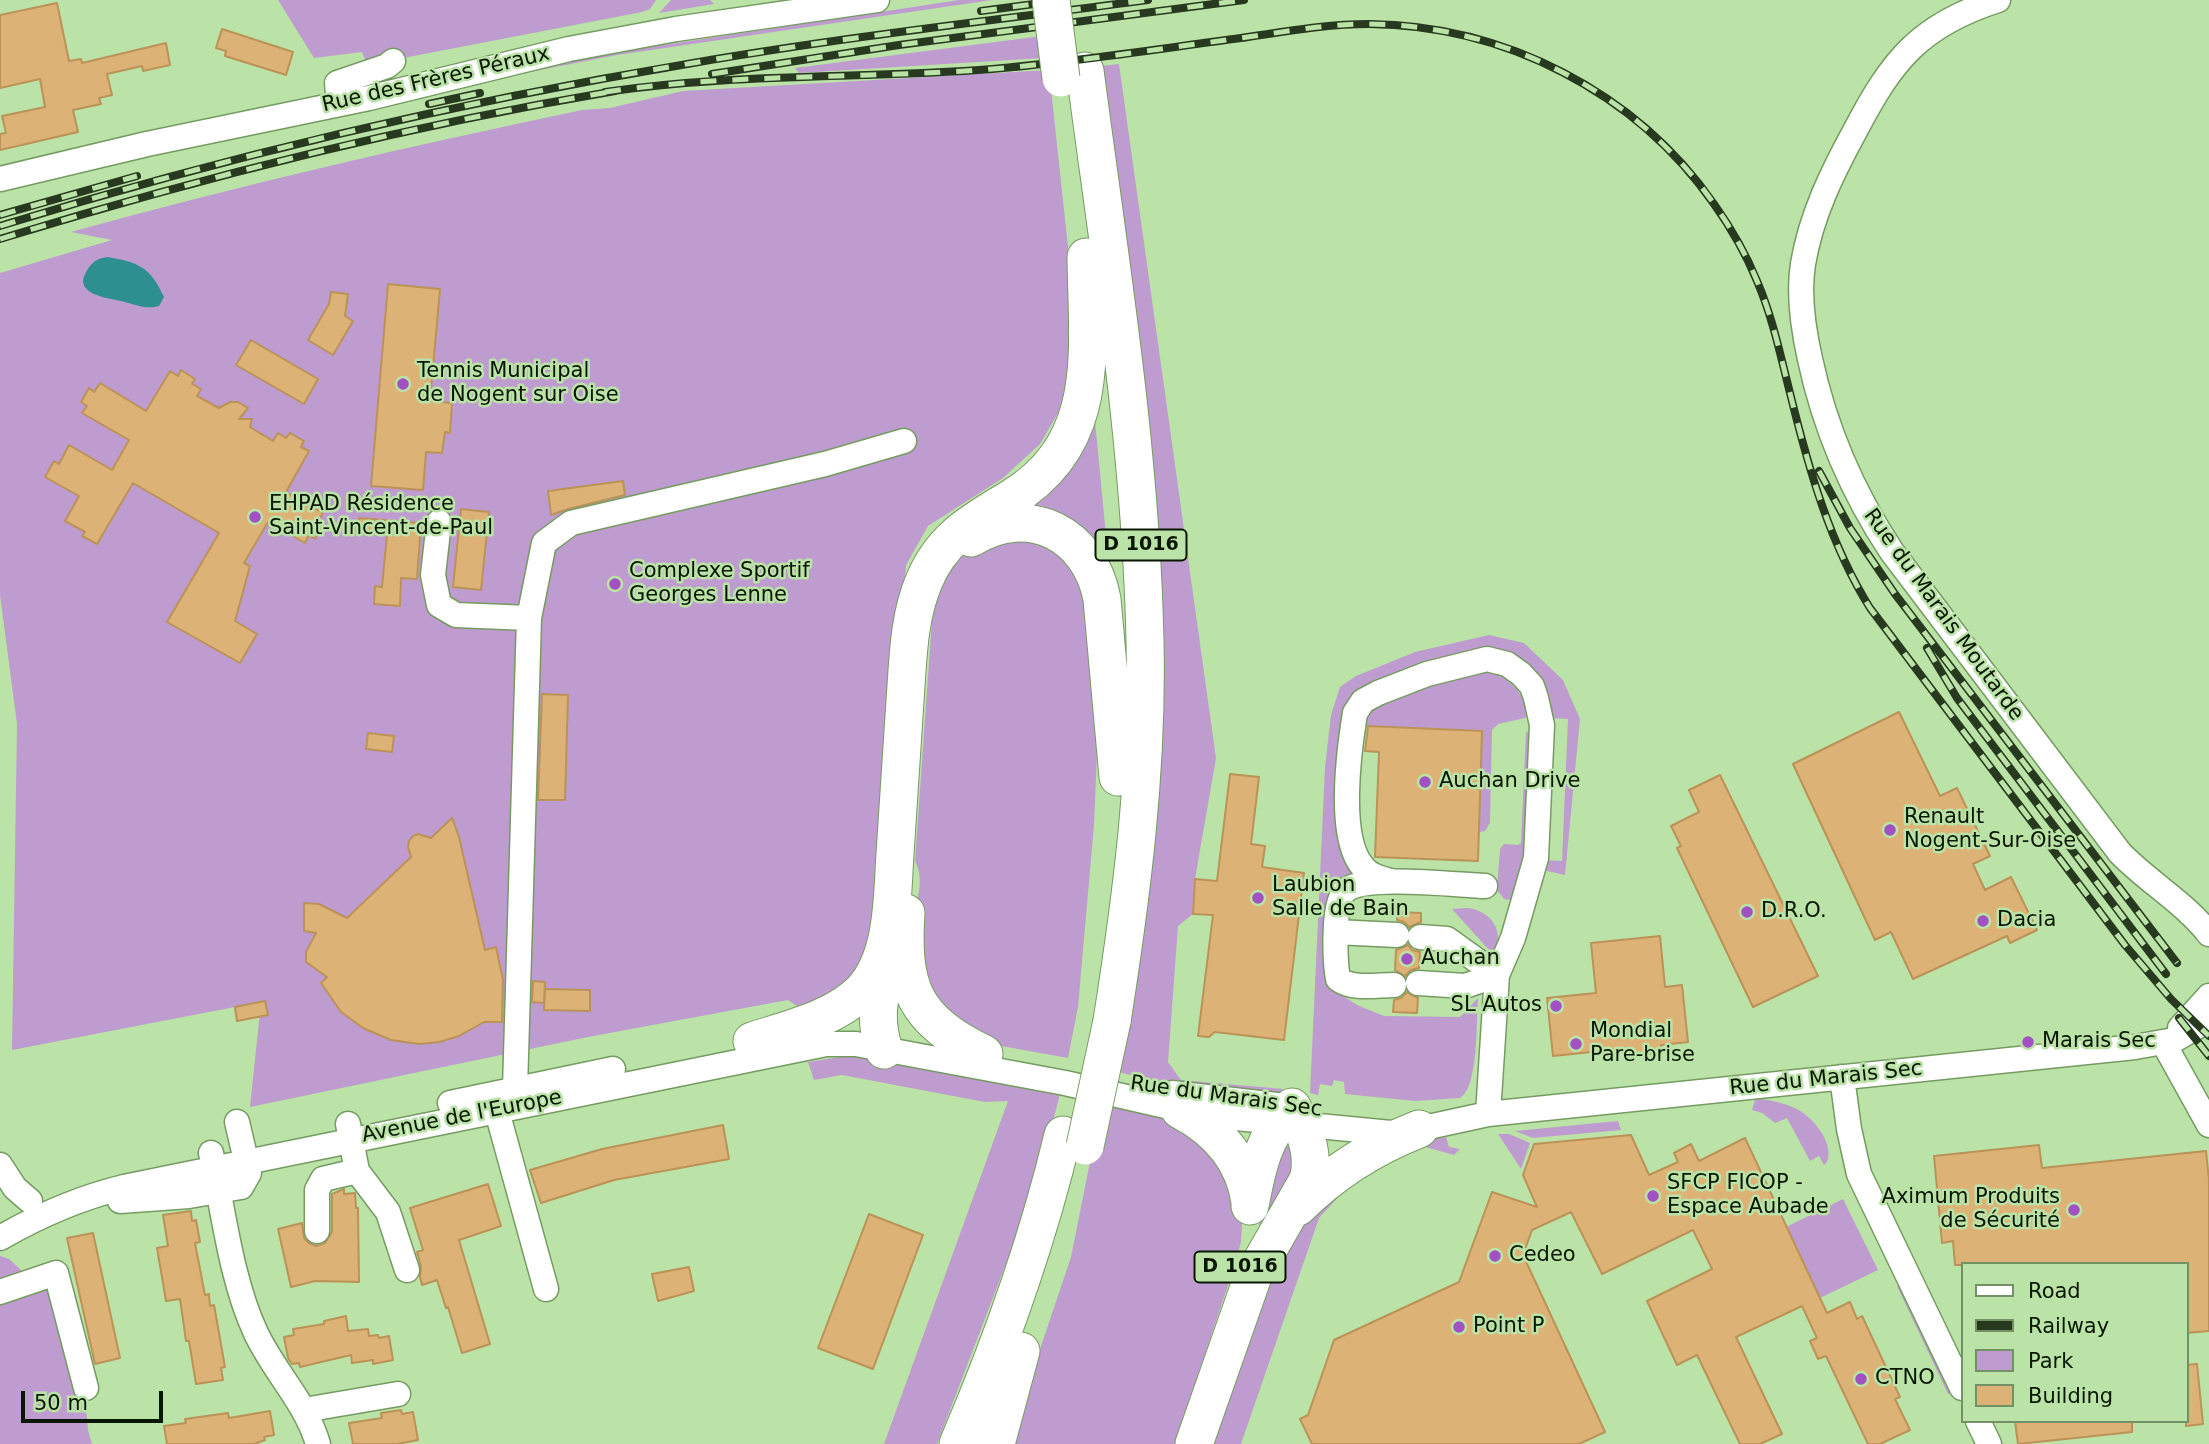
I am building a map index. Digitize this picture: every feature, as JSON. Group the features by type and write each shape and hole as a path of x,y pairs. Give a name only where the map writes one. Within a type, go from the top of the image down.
{"highway":[{"name":"D 1016","path":"984,1444 1021,1351 1067,1215 1074,1140 1100,1022 1127,933 1140,824 1144,752 1145,642 1133,428 1073,75 1051,0"},
{"name":"D 1016","path":"902,1044 877,1012 892,945 892,905 909,648 920,592 934,561 954,536 1038,479 1061,453 1072,435 1080,412 1087,337 1086,257 1073,75 1075,0"},
{"name":"D 1016","path":"1086,257 1110,436 1122,665 1118,777 1100,1022"},
{"name":"D 1016","path":"902,1044 905,928 923,622 932,589 941,571 952,554 967,540 984,530 1004,525 1033,525 1062,535 1089,561 1100,588 1104,614 1118,777"},
{"name":"D 1016","path":"752,1041 815,1020 861,992 883,951 892,905"},
{"name":"D 1016","path":"906,969 916,999 932,1021 947,1034 984,1054"},
{"name":"D 1016","path":"1180,1110 1208,1127 1229,1148 1246,1182 1250,1206"},
{"name":"D 1016","path":"1181,1444 1235,1284 1246,1241 1250,1206 1261,1156 1291,1118 1310,1154 1311,1166 1304,1189 1253,1276 1194,1444"},
{"name":"D 1016","path":"1288,1218 1348,1165 1386,1142 1419,1129"},
{"name":"D 1016","path":"958,1444 1017,1290 1049,1188 1074,1140"},
{"name":"D 1016","path":"996,1444 1021,1351"}],"street":[{"name":"Rue des Frères Péraux","path":"0,179 339,104 498,64 596,43 851,1 877,0"},
{"name":"Rue du Marais Moutarde","path":"1998,0 1956,16 1915,42 1899,60 1864,113 1813,219 1802,275 1807,343 1819,398 1835,446 1856,493 1885,542 2120,853 2144,876 2209,916"},
{"path":"339,104 337,83 387,66 394,61"},
{"path":"546,1289 501,1098 529,618 544,544 571,523 825,464 904,442"},
{"path":"439,522 433,575 439,606 456,615 529,618"},
{"path":"1391,881 1372,875 1361,865 1351,846 1347,822 1355,713 1363,701 1378,692 1427,674 1487,659 1507,664 1532,686 1542,725 1536,858 1513,938 1497,975 1488,1114"},
{"path":"1485,886 1391,881 1359,884 1345,890 1340,897 1335,967 1338,979 1344,984 1353,985 1465,986 1497,975"},
{"name":"Rue du Marais Moutarde","path":"2164,890 2195,916 2209,934"},
{"path":"1336,932 1447,939 1497,975"},
{"path":"2209,996 2190,1018 2163,1042 2209,1125"},
{"name":"Rue du Marais Sec","path":"902,1044 1215,1117 1291,1118 1488,1114 2135,1047 2179,1037 2209,1020"},
{"name":"Avenue de l'Europe","path":"242,1143 349,1132 752,1041 819,1032 855,1031 902,1044"},
{"name":"Avenue de l'Europe","path":"501,1098 826,1044 902,1044"},
{"name":"Rue du Marais Sec","path":"902,1044 984,1054 1291,1118 1391,1133 1488,1114"},
{"path":"1842,1077 1859,1174 1960,1384"},
{"path":"349,1132 357,1171 388,1212 407,1270"},
{"name":"Avenue de l'Europe","path":"242,1143 305,1149 349,1132"},
{"path":"221,1175 248,1177 242,1143"},
{"name":"Avenue de l'Europe","path":"0,1238 63,1205 108,1191 221,1175 242,1143"},
{"path":"221,1175 269,1176 305,1149"},
{"path":"0,1165 15,1188 30,1202"},
{"path":"317,1231 317,1190 323,1179 357,1171"},
{"path":"221,1175 240,1291 248,1315 269,1359 304,1410 317,1444"},
{"name":"Avenue de l'Europe","path":"0,1219 30,1202 100,1176 221,1175"},
{"path":"0,1292 54,1261 86,1388"},
{"path":"304,1410 398,1394"},
{"path":"1979,1423 1989,1444"}],"green space":[{"path":"278,0 656,0 650,9 642,12 367,65 362,52 314,58"},
{"path":"671,0 710,0 714,4 659,13"},
{"path":"959,0 992,0 617,55 468,84 565,60"},
{"path":"1042,36 1043,58 799,73 795,68"},
{"path":"1119,64 1216,758 1195,879 1193,914 1178,926 1168,1062 1181,1080 1283,1089 1277,1100 1193,1091 1115,1071 1160,750 1150,425 1094,67"},
{"name":"Complexe Sportif Georges Lenne","path":"1049,70 1074,303 1076,356 1058,413 1040,444 1003,478 928,526 906,565 881,910 866,974 810,1015 788,1000 588,1037 250,1107 261,1002 12,1050 17,724 0,595 0,273 112,240 71,232 325,167 582,110 610,108 683,91"},
{"path":"1094,410 1109,567 996,514"},
{"path":"1017,530 1083,566 1099,706 1094,825 1078,1007 1068,1058 990,1044 933,1009 912,931 920,885 915,861 932,620 936,601 946,573 964,550 981,541"},
{"path":"1489,635 1524,643 1563,680 1580,719 1565,875 1547,871 1543,860 1562,861 1568,719 1550,718 1520,662 1360,695 1358,875 1326,910 1325,978 1331,988 1357,1005 1384,1016 1460,1017 1478,998 1474,1068 1471,1081 1460,1098 1415,1101 1345,1094 1344,1082 1334,1080 1332,1086 1320,1084 1318,1095 1310,1093 1325,767 1331,715 1340,687 1356,676 1415,652"},
{"path":"1485,668 1512,685 1529,712 1525,718 1498,724 1492,730 1490,823 1485,831 1479,832 1482,731 1363,726 1367,714 1388,695"},
{"path":"1530,731 1528,853 1514,896 1510,900 1504,899 1497,890 1500,849 1504,844 1521,843 1526,732"},
{"path":"1467,908 1489,917 1497,929 1498,945 1495,953 1490,951 1452,909"},
{"path":"859,1054 1061,1090 1038,1180 937,1444 884,1444 1008,1101 985,1102 842,1075 814,1080 808,1062"},
{"path":"1103,1097 1197,1128 1243,1209 1241,1242 1235,1264 1175,1444 1003,1444 1033,1370 1071,1257"},
{"path":"1762,1099 1795,1108 1815,1124 1828,1147 1829,1155 1824,1165 1819,1156 1810,1161 1787,1118 1775,1123 1762,1113 1752,1110 1755,1100"},
{"path":"1618,1121 1621,1130 1533,1138 1515,1131"},
{"path":"1498,1134 1509,1134 1530,1143 1521,1169"},
{"path":"1446,1137 1449,1147 1460,1149 1454,1155 1422,1146 1347,1180 1343,1192 1319,1218 1241,1444 1204,1444 1260,1288 1294,1219 1327,1187 1380,1153 1424,1139"},
{"path":"1291,1141 1301,1158 1260,1229 1258,1216 1279,1143"},
{"path":"1843,1199 1878,1270 1820,1298 1786,1227"},
{"path":"0,1256 9,1259 24,1273 56,1273 83,1376 88,1430 92,1444 0,1444"},
{"path":"1897,1286 1900,1286 1953,1392 1948,1394"}],"water":[{"path":"107,257 127,261 148,272 164,297 159,306 140,306 93,294 88,290 83,279 86,272 95,262"}],"building":[{"path":"57,3 69,61 81,59 82,63 166,43 170,65 143,71 142,66 107,74 112,95 99,98 101,104 73,110 78,132 0,150 0,134 6,133 2,116 45,107 40,79 0,88 0,15"},
{"path":"222,29 293,52 286,75 225,56 226,51 216,48"},
{"path":"388,284 440,289 430,401 452,403 450,433 445,432 442,453 426,452 423,490 371,486"},
{"path":"331,292 348,294 345,316 353,321 333,355 308,340 329,304"},
{"path":"251,340 318,379 304,404 236,365"},
{"name":"EHPAD Résidence Saint-Vincent-de-Paul","path":"181,370 195,379 192,384 201,389 197,396 219,408 230,402 238,402 248,408 239,419 252,419 250,427 273,441 278,433 286,438 290,433 304,441 301,447 309,451 286,492 323,513 318,521 323,524 315,539 309,535 305,543 268,522 244,563 250,566 235,621 257,634 240,663 167,622 219,533 133,483 97,544 82,536 85,532 65,521 79,496 45,477 54,461 59,464 69,445 112,470 129,440 82,413 87,406 81,402 89,388 94,392 100,383 146,411 170,371 178,376"},
{"path":"623,481 625,495 551,515 548,491"},
{"path":"461,509 489,512 481,590 453,587"},
{"path":"359,518 421,523 417,579 401,578 400,606 374,604 375,586 382,587 387,535 357,532"},
{"path":"542,694 568,695 565,800 538,800"},
{"name":"Renault Nogent-Sur-Oise","path":"1899,712 1940,796 1957,788 1990,856 1973,864 1985,890 2011,877 2037,930 2010,943 2007,936 1913,979 1891,932 1875,940 1793,764"},
{"path":"1368,726 1482,731 1478,861 1375,857 1379,752 1365,751"},
{"path":"368,733 394,736 392,752 366,749"},
{"name":"Laubion Salle de Bain","path":"1230,774 1259,777 1251,844 1265,846 1262,867 1304,873 1284,1040 1215,1032 1209,1037 1198,1036 1213,915 1193,914 1195,879 1217,881"},
{"name":"D.R.O.","path":"1720,775 1818,976 1753,1007 1677,848 1681,846 1671,826 1699,812 1689,790"},
{"path":"452,818 459,837 485,950 496,947 503,980 502,1022 484,1022 459,1036 439,1042 419,1044 391,1040 363,1028 341,1012 321,983 327,977 306,962 306,952 316,933 304,931 304,903 319,904 347,918 411,857 408,847 413,836 418,834 431,838"},
{"path":"1398,912 1421,913 1421,922 1409,927 1397,920"},
{"path":"1660,936 1665,987 1682,985 1688,1042 1661,1045 1662,1053 1631,1055 1630,1048 1553,1056 1547,998 1596,993 1591,943"},
{"path":"1408,945 1412,950 1420,952 1419,968 1411,970 1405,976 1395,970 1396,950"},
{"path":"533,981 545,982 544,1003 532,1002"},
{"path":"545,989 590,990 590,1011 544,1010"},
{"path":"1407,992 1418,998 1417,1013 1393,1012 1394,1000"},
{"path":"265,1001 268,1015 237,1021 235,1007"},
{"path":"723,1125 729,1159 614,1180 541,1203 530,1170 602,1149"},
{"path":"1631,1135 1649,1175 1678,1162 1674,1153 1691,1144 1699,1161 1745,1138 1827,1313 1850,1302 1857,1319 1862,1316 1900,1397 1895,1399 1910,1430 1880,1444 1868,1444 1826,1356 1818,1359 1810,1341 1817,1338 1802,1306 1736,1337 1782,1434 1760,1444 1740,1444 1697,1355 1677,1365 1647,1301 1712,1269 1693,1230 1602,1274 1571,1212 1532,1230 1523,1255 1605,1432 1579,1444 1312,1444 1300,1419 1308,1415 1334,1340 1459,1282 1492,1192 1537,1207 1523,1175 1534,1144"},
{"name":"Aximum Produits de Sécurité","path":"2039,1145 2042,1168 2206,1151 2209,1180 2209,1331 2188,1333 2188,1262 1960,1262 1960,1265 1955,1265 1953,1241 1942,1243 1934,1156"},
{"path":"488,1184 501,1226 459,1240 490,1344 462,1353 437,1280 422,1285 417,1252 423,1250 410,1208"},
{"path":"344,1189 344,1194 355,1193 358,1208 359,1282 315,1281 291,1287 278,1229 302,1223 304,1238 309,1243 316,1246 325,1243 332,1232 332,1194"},
{"path":"191,1211 192,1221 196,1220 200,1242 195,1243 205,1295 209,1294 210,1306 214,1305 225,1367 221,1368 223,1380 196,1384 180,1299 166,1301 157,1248 168,1246 163,1215"},
{"path":"869,1214 923,1235 873,1369 818,1348"},
{"path":"93,1233 120,1358 95,1364 67,1238"},
{"path":"689,1267 694,1291 658,1301 652,1274"},
{"path":"346,1316 348,1331 368,1329 369,1336 389,1336 393,1360 373,1364 373,1360 352,1363 351,1355 300,1367 299,1363 292,1364 288,1358 284,1337 294,1335 293,1329 324,1324 324,1321"},
{"path":"2197,1364 2203,1424 2186,1426 2188,1423 2188,1365"},
{"path":"401,1410 402,1414 413,1412 418,1440 397,1444 353,1444 349,1423 382,1418 381,1413"},
{"path":"270,1411 274,1435 264,1437 265,1440 254,1444 167,1444 164,1426 186,1423 185,1419 228,1413 229,1418"},
{"path":"2015,1423 2132,1423 2132,1432 2018,1444"}],"railway":[{"path":"981,11 1064,0"},
{"path":"0,226 85,200 257,154 518,95 806,45 1148,0"},
{"path":"712,74 899,45 1244,0"},
{"path":"605,92 750,79 992,69 1337,25 1369,24 1419,27 1469,37 1517,52 1563,72 1606,98 1646,129 1682,164 1714,204 1743,251 1763,295 1822,506 1843,558 1870,608 2125,945 2171,999 2209,1036"},
{"path":"0,239 305,155 460,120 615,91"},
{"path":"429,104 480,93"},
{"path":"0,215 137,176"},
{"path":"1819,471 1850,528 1895,594 2177,963"},
{"path":"1927,648 1957,698 2166,974"},
{"path":"2179,1018 2209,1056"}],"place":[{"name":"Tennis Municipal de Nogent sur Oise","path":"403,384"},
{"name":"EHPAD Résidence Saint-Vincent-de-Paul","path":"255,517"},
{"name":"Complexe Sportif Georges Lenne","path":"615,584"},
{"name":"Auchan Drive","path":"1425,782"},
{"name":"Renault Nogent-Sur-Oise","path":"1890,830"},
{"name":"Laubion Salle de Bain","path":"1258,898"},
{"name":"D.R.O.","path":"1747,912"},
{"name":"Dacia","path":"1983,921"},
{"name":"Auchan","path":"1407,959"},
{"name":"SL Autos","path":"1556,1006"},
{"name":"Marais Sec","path":"2028,1042"},
{"name":"Mondial Pare-brise","path":"1576,1044"},
{"name":"SFCP FICOP - Espace Aubade","path":"1653,1196"},
{"name":"Aximum Produits de Sécurité","path":"2074,1210"},
{"name":"Cedeo","path":"1495,1256"},
{"name":"Point P","path":"1459,1327"},
{"name":"CTNO","path":"1861,1379"}]}
